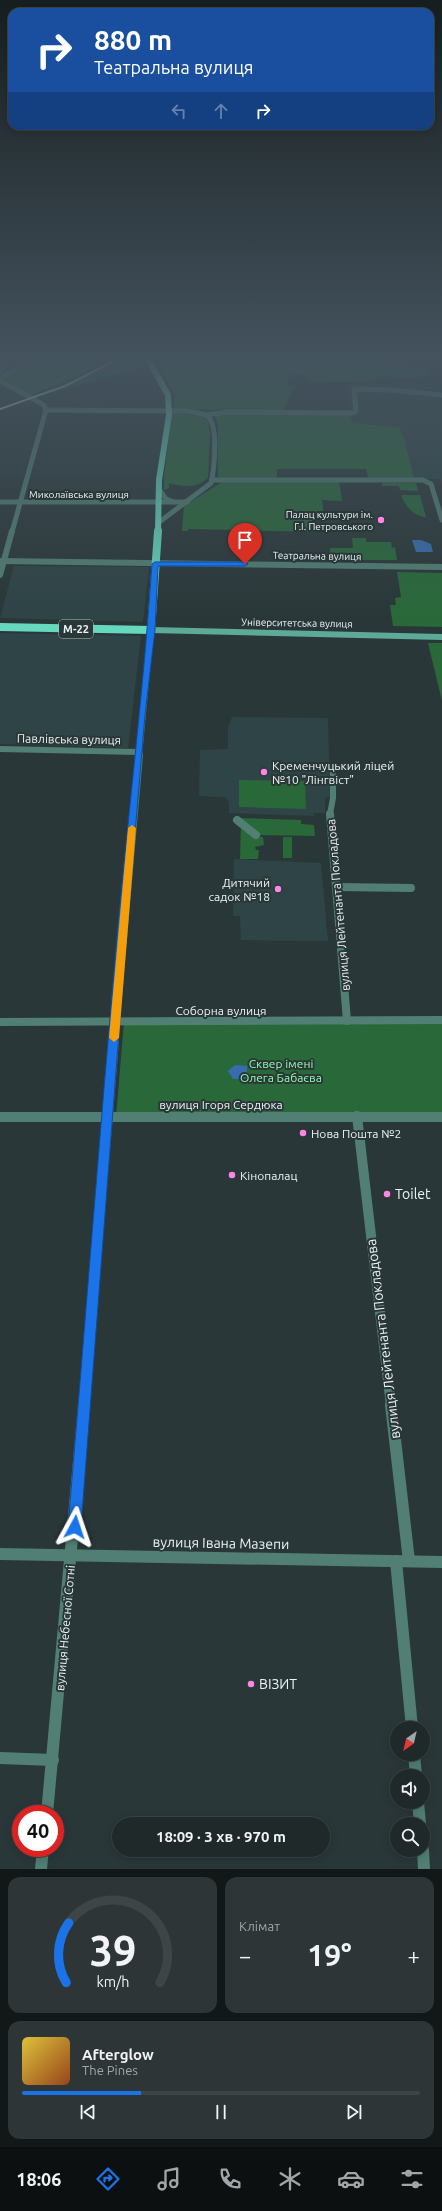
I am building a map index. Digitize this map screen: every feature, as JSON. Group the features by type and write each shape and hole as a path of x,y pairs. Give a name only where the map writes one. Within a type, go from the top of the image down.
{"highway":[{"name":"вулиця Небесної Сотні","path":"151,630 159,489 165,442"},
{"name":"М-22","path":"0,627 151,630"}],"main road":[{"name":"Університетська вулиця","path":"151,630 442,637"}],"street":[{"path":"0,575 2,561 38,442"},
{"path":"212,480 213,442"},
{"path":"158,523 187,502 212,480 418,480 431,484 442,520"},
{"path":"159,489 166,499 177,502"},
{"name":"Миколаївська вулиця","path":"0,502 187,502"},
{"name":"Театральна вулиця","path":"2,561 442,567"},
{"name":"вулиця Небесної Сотні","path":"48,1805 72,1555 138,752 151,630"},
{"name":"Павлівська вулиця","path":"0,749 138,752"},
{"name":"вулиця Лейтенанта Покладова","path":"333,767 334,798 330,814 348,1021"},
{"path":"237,820 256,835"},
{"path":"337,887 411,888"},
{"name":"Соборна вулиця","path":"0,1022 442,1020"},
{"name":"вулиця Лейтенанта Покладова","path":"357,1116 403,1561 412,1721"},
{"name":"вулиця Ігоря Сердюка","path":"0,1117 442,1117"},
{"name":"вулиця Івана Мазепи","path":"0,1554 442,1562"},
{"path":"0,1758 53,1760"},
{"path":"41,1869 42,1857"},
{"path":"423,1857 424,1869"}],"shaded area":[{"path":"406,442 442,442 442,486 440,479 414,479"},
{"path":"14,566 149,567 143,622 0,618"},
{"path":"0,633 141,636 128,748 0,744"},
{"name":"Кременчуцький ліцей №10 \"Лінгвіст\"","path":"232,717 328,718 330,797 325,798 325,813 314,813 314,816 229,813 229,802 225,797 199,796 200,750 228,749 228,728"},
{"name":"Дитячий садок №18","path":"234,859 321,863 328,941 241,940 240,916 233,916"}],"green space":[{"path":"168,442 210,442 208,477 204,481 200,484 190,486 169,483 169,488 164,490"},
{"path":"218,442 406,442 414,479 372,478 368,477 366,469 277,469 277,477 275,478 220,478 218,476"},
{"path":"339,481 342,501 322,500 324,517 314,520 317,523 317,532 188,529 188,531 182,531 184,506 222,482"},
{"path":"382,483 416,483 418,491 400,490 399,486 382,486"},
{"path":"401,495 420,495 426,517 422,517 414,513 405,503"},
{"path":"352,538 366,538 366,542 391,542 392,548 395,547 397,560 337,560 330,555 330,548 353,548"},
{"path":"397,572 442,573 442,627 393,626 390,605 396,605 395,598 401,597"},
{"path":"428,643 442,643 442,701"},
{"path":"239,780 305,781 306,809 239,807"},
{"path":"237,818 301,820 301,824 314,825 315,836 256,835 263,837 264,845 255,847 256,850 259,850 258,859 240,859 241,823"},
{"path":"283,837 292,837 292,858 283,858"},
{"name":"Сквер імені Олега Бабаєва","path":"124,1022 442,1022 442,1117 116,1117"}],"water":[{"path":"412,540 421,540 431,544 433,552 416,552"},
{"path":"235,1065 247,1066 247,1079 233,1079 228,1071"}],"slow traffic":[{"path":"114,1038 132,828"}],"place":[{"name":"Палац культури ім. Г.І. Петровського","path":"381,520"},
{"name":"Кременчуцький ліцей №10 \"Лінгвіст\"","path":"264,772"},
{"name":"Дитячий садок №18","path":"278,889"},
{"name":"Нова Пошта №2","path":"303,1133"},
{"name":"Кінопалац","path":"232,1175"},
{"name":"Toilet","path":"387,1194"},
{"name":"ВІЗИТ","path":"251,1684"}],"route":[{"path":"75,1527 123,928 141,715 151,630 155,564 245,564"}]}
